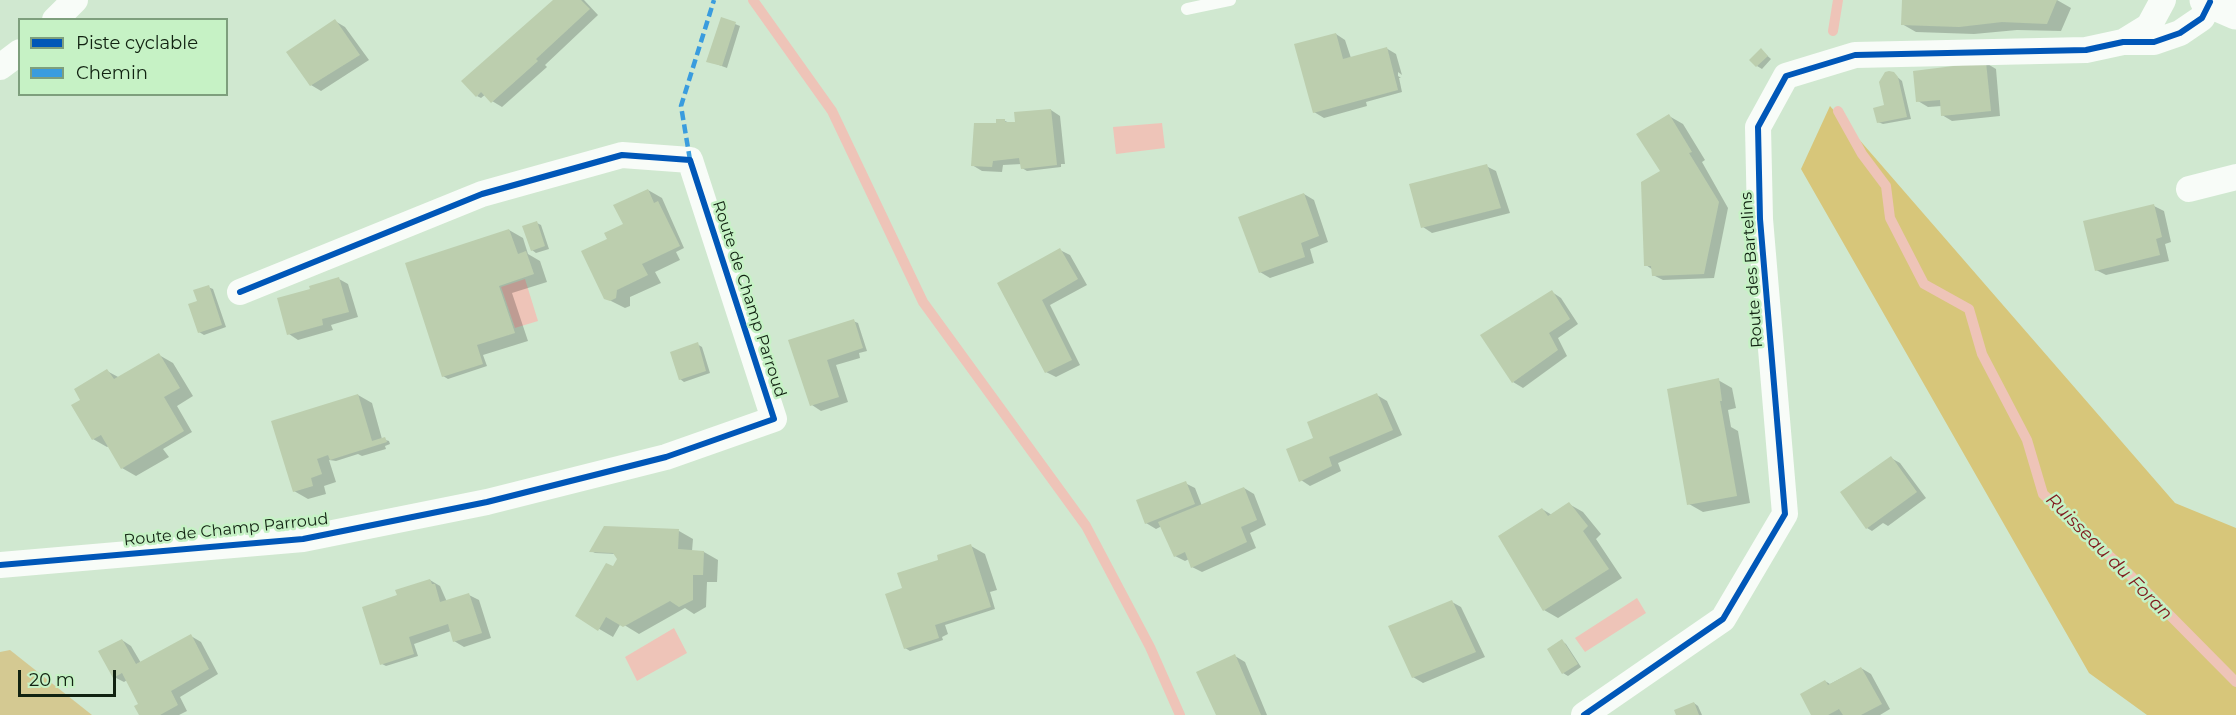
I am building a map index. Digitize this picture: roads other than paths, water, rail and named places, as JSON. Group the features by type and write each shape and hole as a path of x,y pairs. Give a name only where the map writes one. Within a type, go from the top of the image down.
{"street":[{"path":"57,18 75,0"},
{"name":"Route des Bartelins","path":"2123,42 2149,26 2163,0"},
{"name":"Route des Bartelins","path":"1584,715 1723,619 1785,514 1760,219 1758,127 1786,76 1855,55 2086,50 2123,42 2154,42 2180,33 2217,5"},
{"path":"0,67 18,54"},
{"name":"Route de Champ Parroud","path":"0,566 303,539 488,502 666,457 774,419 690,160 622,155 482,194 240,292"},
{"path":"2188,189 2236,177"}],"lane":[{"path":"1187,9 1230,0"}],"waterway":[{"path":"753,0 832,111 923,302 1086,526 1150,647 1180,715"},
{"name":"Ruisseau du Foran","path":"1833,31 1838,0"},
{"name":"Ruisseau du Foran","path":"1838,111 1862,154 1886,186 1890,218 1924,284 1969,309 1982,354 2027,440 2043,494 2130,575 2236,682"}]}
